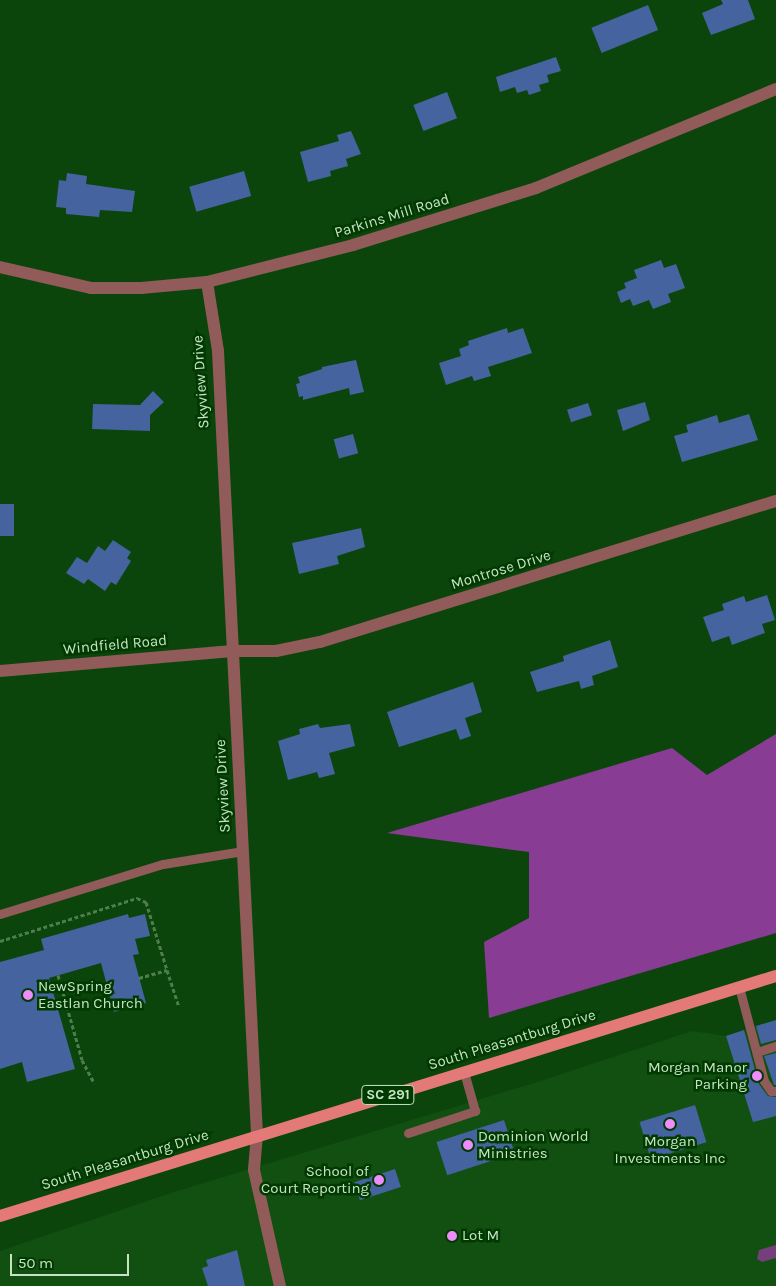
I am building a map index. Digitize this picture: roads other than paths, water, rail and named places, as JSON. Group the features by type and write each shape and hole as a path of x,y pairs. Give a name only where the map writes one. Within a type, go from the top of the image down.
{"main road":[{"name":"South Pleasantburg Drive","path":"0,1216 776,976"}],"street":[{"name":"Parkins Mill Road","path":"0,267 91,288 141,288 207,282 353,245 536,188 776,89"},
{"name":"Skyview Drive","path":"207,282 218,351 257,1135 256,1190 280,1286"},
{"name":"Montrose Drive","path":"232,651 276,651 320,642 776,501"},
{"name":"Windfield Road","path":"0,671 232,651"}],"lane":[{"path":"0,914 163,864 243,851"},
{"path":"739,988 764,1081 771,1092 776,1091"},
{"path":"757,1052 776,1046"},
{"path":"408,1133 475,1110 464,1072"}],"place":[{"name":"NewSpring Eastlan Church","path":"28,995"},
{"name":"Morgan Manor Parking","path":"757,1076"},
{"name":"Morgan Investments Inc","path":"670,1124"},
{"name":"Dominion World Ministries","path":"468,1145"},
{"name":"School of Court Reporting","path":"379,1180"},
{"name":"Lot M","path":"452,1236"}]}
